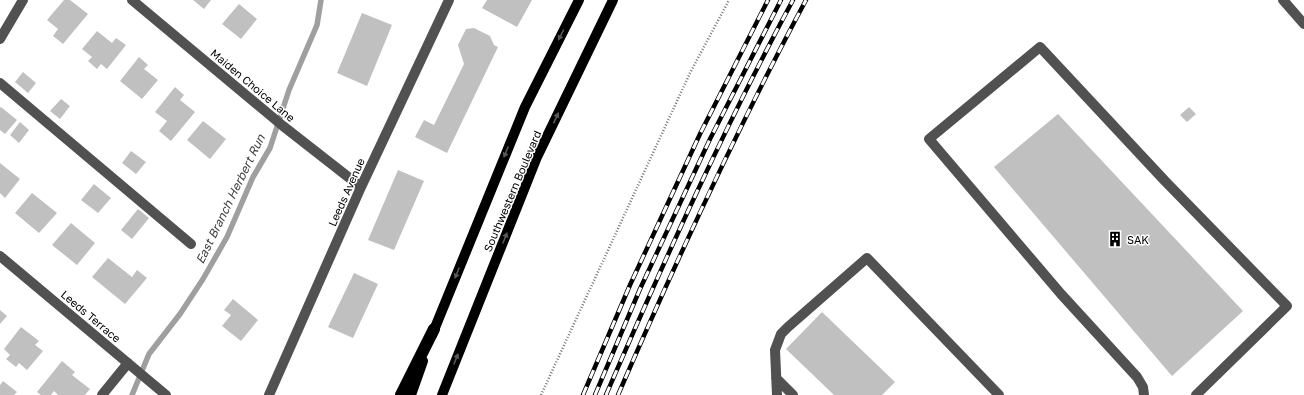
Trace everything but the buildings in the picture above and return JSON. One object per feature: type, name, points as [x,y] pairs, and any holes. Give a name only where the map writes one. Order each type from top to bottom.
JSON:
[{"type":"highway","points":[[401,395],[434,329]]},
{"type":"main road","name":"Southwestern Boulevard","points":[[411,395],[434,329],[525,107],[579,0]]},
{"type":"main road","name":"Southwestern Boulevard","points":[[442,395],[537,157],[613,0]]},
{"type":"street","points":[[0,39],[23,0]]},
{"type":"street","name":"Maiden Choice Lane","points":[[132,0],[283,126],[361,187]]},
{"type":"street","name":"Leeds Avenue","points":[[270,395],[361,187],[449,0]]},
{"type":"street","points":[[1283,0],[1304,24]]},
{"type":"street","points":[[1144,395],[1143,387],[1137,377],[1061,294],[929,139],[1040,47],[1165,181],[1287,306],[1196,395]]},
{"type":"street","points":[[0,83],[191,244]]},
{"type":"street","name":"Leeds Terrace","points":[[0,256],[166,395]]},
{"type":"street","points":[[777,395],[775,350],[781,334],[867,258],[999,395]]},
{"type":"street","points":[[102,395],[132,366]]},
{"type":"street","points":[[776,378],[793,395]]},
{"type":"path","points":[[541,395],[690,74],[729,0]]},
{"type":"waterway","name":"East Branch Herbert Run","points":[[132,395],[149,354],[180,314],[203,279],[227,237],[253,177],[270,148],[289,90],[317,25],[321,0]]},
{"type":"railway","points":[[583,395],[630,285],[700,134],[768,0]]},
{"type":"railway","points":[[595,395],[640,289],[710,139],[781,0]]},
{"type":"railway","points":[[606,395],[695,195],[793,0]]},
{"type":"railway","points":[[618,395],[662,295],[731,146],[806,0]]},
{"type":"place","name":"SAK","points":[[1115,239]]}]
